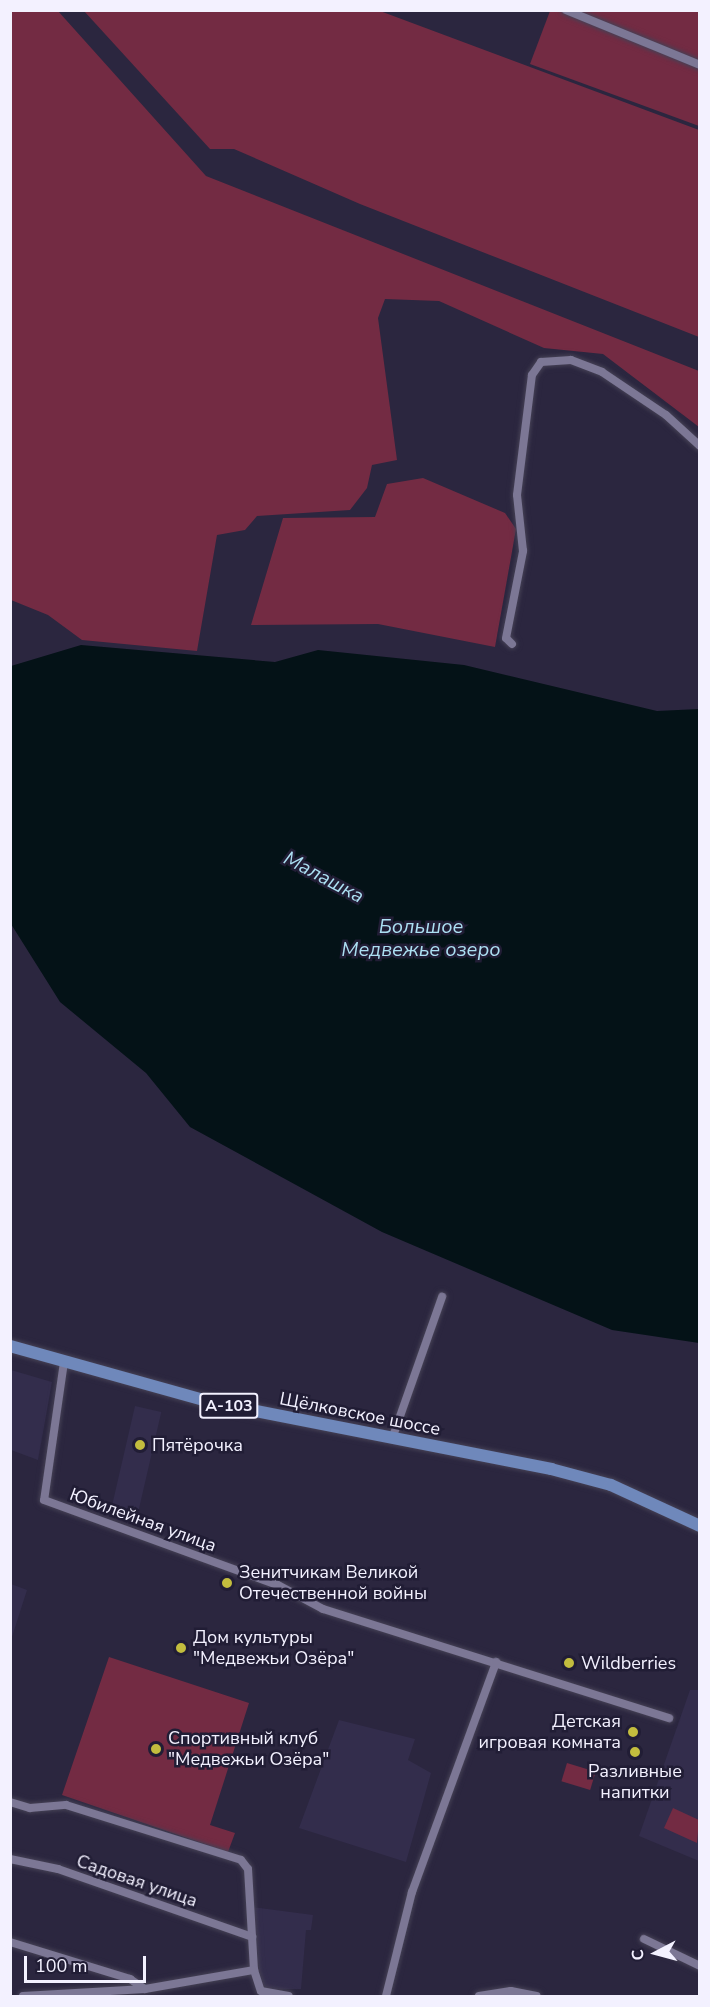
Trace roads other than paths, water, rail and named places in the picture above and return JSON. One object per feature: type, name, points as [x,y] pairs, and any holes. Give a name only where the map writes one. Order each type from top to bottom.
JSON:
[{"type":"main road","name":"Щёлковское шоссе","points":[[10,1346],[210,1402],[601,1482],[699,1526]]},
{"type":"street","points":[[566,10],[699,65]]},
{"type":"street","points":[[512,644],[506,638],[523,552],[517,495],[532,375],[541,362],[571,360],[602,372],[666,415],[699,446]]},
{"type":"street","points":[[392,1439],[442,1297]]},
{"type":"street","name":"Юбилейная улица","points":[[64,1362],[44,1500],[278,1585],[323,1609],[669,1718]]},
{"type":"street","points":[[386,1996],[412,1893],[496,1662]]},
{"type":"street","points":[[10,1802],[30,1808],[66,1805],[241,1860],[248,1869],[254,1970],[261,1991],[289,1996]]},
{"type":"street","name":"Садовая улица","points":[[10,1859],[58,1869],[252,1937]]},
{"type":"street","points":[[644,1939],[699,1966]]},
{"type":"street","points":[[10,1942],[130,1979],[145,1989]]},
{"type":"street","points":[[23,1996],[145,1989],[254,1970]]},
{"type":"street","points":[[479,1996],[511,1991],[537,1996]]},
{"type":"water","name":"Большое Медвежье озеро","points":[[81,645],[275,662],[318,650],[464,665],[657,711],[699,709],[699,1343],[612,1330],[382,1232],[190,1127],[146,1073],[60,1002],[11,924],[11,666]]},
{"type":"place","name":"Пятёрочка","points":[[140,1445]]},
{"type":"place","name":"Зенитчикам Великой Отечественной войны","points":[[227,1583]]},
{"type":"place","name":"Дом культуры \"Медвежьи Озёра\"","points":[[181,1648]]},
{"type":"place","name":"Wildberries","points":[[569,1663]]},
{"type":"place","name":"Детская игровая комната","points":[[633,1732]]},
{"type":"place","name":"Спортивный клуб \"Медвежьи Озёра\"","points":[[156,1749]]},
{"type":"place","name":"Разливные напитки","points":[[635,1752]]},
{"type":"water label","name":"Малашка","points":[[324,877]]}]
